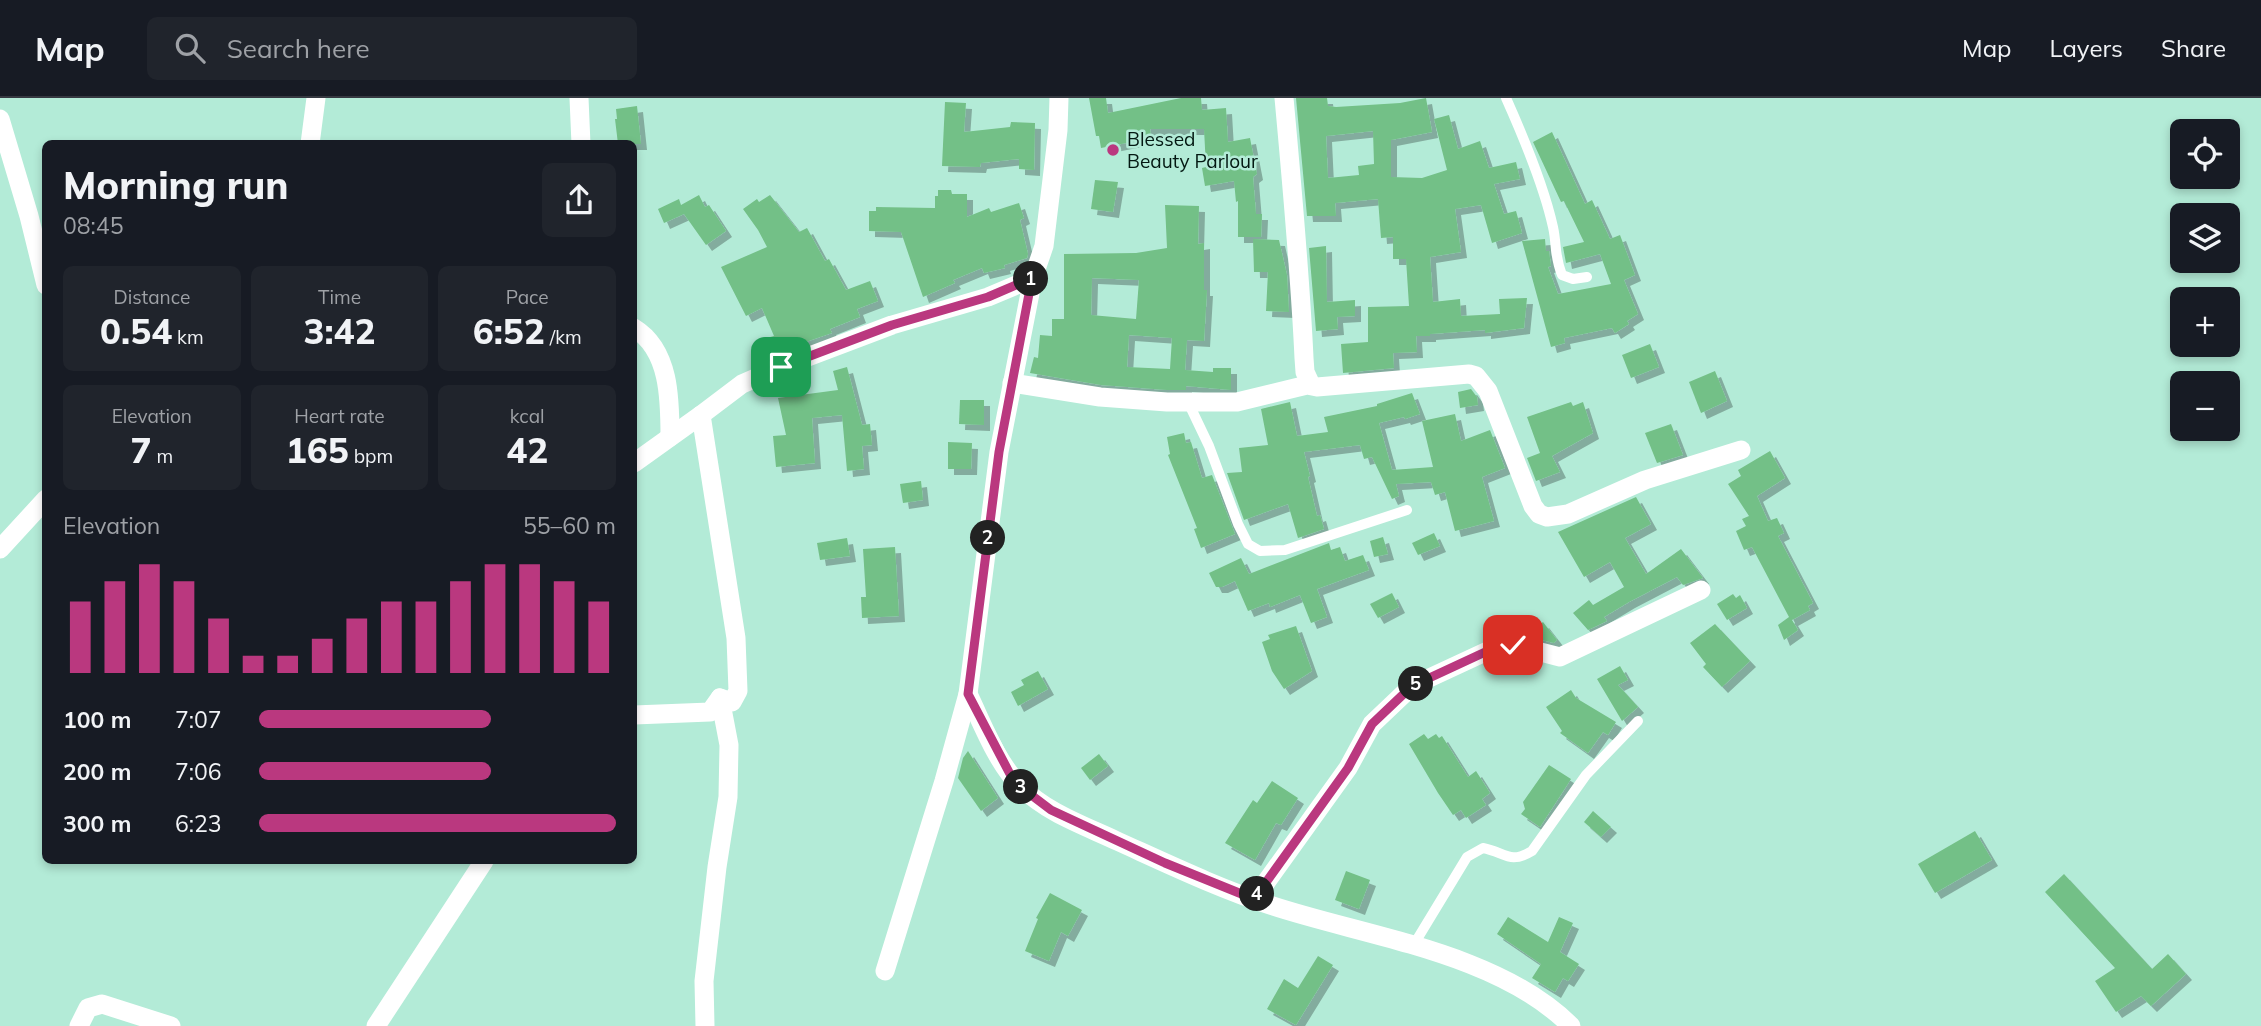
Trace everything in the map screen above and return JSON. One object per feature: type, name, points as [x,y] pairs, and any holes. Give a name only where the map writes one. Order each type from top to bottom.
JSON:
[{"type":"street","points":[[311,140],[316,98]]},
{"type":"street","points":[[579,98],[581,140]]},
{"type":"street","points":[[885,971],[968,694],[999,452],[1032,278],[1044,246],[1058,130],[1059,98]]},
{"type":"street","points":[[1284,98],[1298,244],[1304,358],[1311,385]]},
{"type":"street","points":[[0,119],[42,270]]},
{"type":"street","points":[[637,461],[742,384],[892,325],[988,297],[1032,278]]},
{"type":"street","points":[[637,330],[653,349],[665,372],[670,396],[670,437]]},
{"type":"street","points":[[1012,383],[1100,397],[1237,402],[1311,385],[1317,387],[1469,374],[1476,376],[1488,391],[1533,506],[1539,514],[1547,517],[1568,514],[1646,480],[1741,450]]},
{"type":"street","points":[[701,415],[736,638],[737,691],[732,702],[720,698]]},
{"type":"street","points":[[0,550],[42,503]]},
{"type":"street","points":[[1254,899],[1348,768],[1372,724],[1412,686],[1496,647],[1513,645],[1560,657],[1701,590]]},
{"type":"street","points":[[968,694],[1010,774],[1022,788],[1051,810],[1165,863],[1254,899],[1447,956],[1484,971],[1523,990],[1571,1026]]},
{"type":"street","points":[[637,715],[710,712],[720,698]]},
{"type":"street","points":[[705,1026],[704,981],[728,797],[729,745],[720,698]]},
{"type":"street","points":[[376,1026],[482,864]]},
{"type":"street","points":[[79,1026],[88,1009],[102,1004],[171,1026]]},
{"type":"lane","points":[[1506,98],[1553,228],[1555,258],[1562,275],[1573,279],[1587,277]]},
{"type":"lane","points":[[1188,402],[1209,446],[1238,524],[1248,544],[1260,551],[1285,550],[1407,510]]},
{"type":"lane","points":[[1413,946],[1467,857],[1483,848],[1513,858],[1522,857],[1532,851],[1586,775],[1638,721]]},
{"type":"building","points":[[1089,98],[1106,98],[1108,113],[1181,98],[1201,98],[1202,110],[1226,108],[1228,142],[1250,138],[1257,174],[1253,177],[1256,214],[1262,214],[1261,237],[1238,237],[1238,201],[1236,202],[1234,181],[1205,186],[1202,168],[1206,167],[1204,129],[1150,129],[1151,138],[1101,148]]},
{"type":"building","points":[[1296,98],[1327,98],[1328,106],[1336,107],[1400,103],[1426,98],[1432,132],[1391,140],[1391,177],[1422,178],[1447,170],[1434,119],[1449,115],[1458,149],[1480,141],[1489,168],[1516,162],[1520,179],[1494,184],[1504,214],[1516,211],[1522,233],[1492,243],[1481,205],[1455,209],[1461,252],[1430,257],[1433,302],[1460,299],[1461,316],[1500,314],[1499,299],[1527,298],[1524,328],[1485,333],[1485,330],[1416,336],[1417,352],[1393,353],[1394,368],[1343,373],[1341,344],[1368,342],[1368,307],[1409,306],[1406,259],[1393,259],[1393,237],[1381,238],[1378,199],[1335,203],[1336,216],[1307,216]],"holes":[[[1373,131],[1374,164],[1358,166],[1359,175],[1328,178],[1326,136]]]},
{"type":"building","points":[[945,102],[966,103],[964,132],[1010,127],[1011,122],[1035,123],[1034,170],[1019,169],[1019,159],[981,163],[980,167],[942,166]]},
{"type":"building","points":[[637,106],[641,144],[637,144],[637,140],[618,140],[616,109]]},
{"type":"building","points":[[1552,132],[1585,204],[1592,200],[1610,239],[1620,235],[1635,275],[1624,280],[1638,314],[1615,333],[1612,328],[1564,338],[1565,343],[1551,347],[1522,241],[1545,239],[1551,266],[1548,267],[1558,294],[1611,284],[1600,254],[1566,263],[1563,247],[1584,242],[1564,201],[1561,202],[1533,142]]},
{"type":"building","points":[[1095,180],[1118,182],[1113,212],[1091,209]]},
{"type":"building","points":[[938,190],[967,194],[967,217],[989,208],[991,212],[1019,203],[1024,218],[1020,220],[1027,258],[1004,265],[1005,268],[984,273],[982,268],[923,297],[901,232],[869,231],[869,211],[876,211],[876,207],[935,208]]},
{"type":"building","points":[[699,195],[705,207],[709,205],[726,231],[706,245],[684,214],[664,223],[658,209],[679,199],[681,205]]},
{"type":"building","points":[[770,195],[799,232],[807,228],[825,261],[829,259],[846,290],[870,281],[878,301],[857,309],[860,317],[830,329],[832,333],[767,355],[763,339],[774,336],[762,308],[746,316],[721,267],[767,247],[743,209],[757,199],[759,202]]},
{"type":"building","points":[[1165,205],[1199,206],[1198,244],[1204,243],[1204,290],[1207,290],[1204,341],[1187,340],[1185,370],[1213,372],[1213,368],[1231,368],[1231,390],[1186,386],[1186,390],[1167,390],[1101,385],[1030,373],[1034,357],[1038,358],[1040,335],[1052,336],[1052,319],[1064,319],[1064,254],[1136,253],[1167,248]],"holes":[[[1092,278],[1139,280],[1136,319],[1091,315]],[[1129,335],[1172,338],[1170,369],[1127,367]]]},
{"type":"building","points":[[1253,239],[1279,240],[1287,275],[1289,312],[1266,311],[1268,272],[1254,272]]},
{"type":"building","points":[[1326,246],[1327,302],[1355,300],[1355,316],[1337,317],[1338,329],[1316,331],[1309,248]]},
{"type":"building","points":[[1650,344],[1659,367],[1631,378],[1622,355]]},
{"type":"building","points":[[847,367],[862,425],[870,424],[872,445],[862,446],[864,469],[847,471],[842,415],[812,418],[815,463],[776,467],[773,436],[786,435],[778,398],[838,390],[833,371]]},
{"type":"building","points":[[1715,371],[1727,401],[1701,413],[1689,382]]},
{"type":"building","points":[[1471,389],[1477,397],[1478,405],[1460,408],[1458,392]]},
{"type":"building","points":[[1412,393],[1420,414],[1379,423],[1392,470],[1433,467],[1422,421],[1455,414],[1461,441],[1490,430],[1505,468],[1482,477],[1494,521],[1455,531],[1445,492],[1435,495],[1431,482],[1396,484],[1399,496],[1392,499],[1372,457],[1364,459],[1360,445],[1304,452],[1317,516],[1320,515],[1324,529],[1298,538],[1288,504],[1244,520],[1227,473],[1242,472],[1239,448],[1268,445],[1261,409],[1290,402],[1297,436],[1328,432],[1324,417],[1377,406]]},
{"type":"building","points":[[960,400],[984,400],[984,425],[959,424]]},
{"type":"building","points":[[1571,402],[1573,406],[1583,402],[1593,433],[1552,456],[1560,472],[1536,481],[1527,458],[1540,453],[1527,417]]},
{"type":"building","points":[[1671,424],[1683,455],[1657,463],[1645,433]]},
{"type":"building","points":[[1184,433],[1186,443],[1191,442],[1202,478],[1212,475],[1235,534],[1201,548],[1194,529],[1197,528],[1168,455],[1167,437]]},
{"type":"building","points":[[948,442],[972,443],[971,469],[948,469]]},
{"type":"building","points":[[1770,451],[1785,478],[1757,496],[1768,521],[1777,518],[1784,533],[1778,536],[1813,603],[1808,606],[1810,610],[1792,620],[1798,630],[1784,640],[1778,625],[1789,617],[1752,547],[1744,550],[1736,531],[1746,526],[1742,519],[1749,516],[1728,484],[1741,476],[1738,470]]},
{"type":"building","points":[[921,481],[923,500],[903,503],[900,484]]},
{"type":"building","points":[[1636,497],[1651,524],[1625,538],[1646,574],[1681,549],[1703,578],[1683,585],[1677,577],[1629,602],[1604,617],[1607,621],[1588,630],[1573,613],[1589,600],[1593,605],[1624,587],[1610,562],[1584,577],[1558,532]]},
{"type":"building","points":[[1434,533],[1440,546],[1418,555],[1412,543]]},
{"type":"building","points":[[1383,537],[1388,554],[1374,557],[1370,541]]},
{"type":"building","points":[[847,538],[850,556],[820,560],[817,543]]},
{"type":"building","points":[[1329,543],[1331,550],[1340,547],[1345,561],[1363,555],[1369,570],[1317,589],[1327,617],[1311,623],[1300,595],[1270,607],[1269,603],[1248,611],[1235,581],[1216,587],[1209,573],[1241,558],[1249,574]]},
{"type":"building","points":[[895,547],[899,616],[862,618],[861,597],[866,597],[863,549]]},
{"type":"building","points":[[1392,593],[1399,607],[1378,618],[1370,604]]},
{"type":"building","points":[[1733,594],[1736,598],[1740,595],[1747,608],[1727,620],[1717,604]]},
{"type":"building","points":[[1543,622],[1557,640],[1554,643],[1534,638],[1530,632]]},
{"type":"building","points":[[1715,624],[1750,661],[1722,687],[1703,667],[1706,664],[1690,643]]},
{"type":"building","points":[[1296,626],[1312,671],[1284,689],[1272,671],[1262,642],[1270,639],[1268,635]]},
{"type":"building","points":[[1620,666],[1628,680],[1618,685],[1638,707],[1622,721],[1597,679]]},
{"type":"building","points":[[1038,671],[1048,689],[1018,706],[1011,692],[1024,685],[1021,680]]},
{"type":"building","points":[[1571,690],[1576,698],[1616,722],[1608,735],[1603,732],[1588,753],[1560,733],[1562,731],[1546,707]]},
{"type":"building","points":[[1424,734],[1428,739],[1436,734],[1439,738],[1442,736],[1468,777],[1476,771],[1490,793],[1482,799],[1486,805],[1466,818],[1461,810],[1453,815],[1409,744]]},
{"type":"building","points":[[968,751],[998,798],[981,811],[958,778],[963,758]]},
{"type":"building","points":[[1099,754],[1108,766],[1090,780],[1081,768]]},
{"type":"building","points":[[1549,765],[1571,779],[1540,827],[1521,814],[1525,809],[1523,802]]},
{"type":"building","points":[[1272,781],[1298,798],[1281,825],[1276,823],[1255,860],[1225,843],[1253,800],[1257,803]]},
{"type":"building","points":[[1593,811],[1611,827],[1601,837],[1584,822]]},
{"type":"building","points":[[1975,831],[1992,860],[1935,893],[1918,864]]},
{"type":"building","points":[[1346,871],[1370,880],[1359,909],[1335,900]]},
{"type":"building","points":[[2064,874],[2152,969],[2168,954],[2186,974],[2151,1006],[2141,996],[2116,1012],[2095,981],[2115,968],[2045,892]]},
{"type":"building","points":[[1050,893],[1082,910],[1068,936],[1061,932],[1049,961],[1025,951],[1038,919],[1036,918]]},
{"type":"building","points":[[1508,917],[1548,942],[1559,917],[1573,923],[1560,952],[1579,964],[1568,981],[1563,978],[1555,992],[1532,978],[1541,964],[1497,934]]},
{"type":"building","points":[[1318,956],[1333,965],[1296,1025],[1267,1009],[1284,979],[1298,988]]},
{"type":"place","name":"Blessed Beauty Parlour","points":[[1113,150]]},
{"type":"route","points":[[781,367],[892,325],[988,297],[1032,278],[999,452],[968,694],[1010,774],[1022,788],[1051,810],[1165,863],[1254,899],[1348,768],[1372,724],[1412,686],[1496,647],[1513,645]]}]
